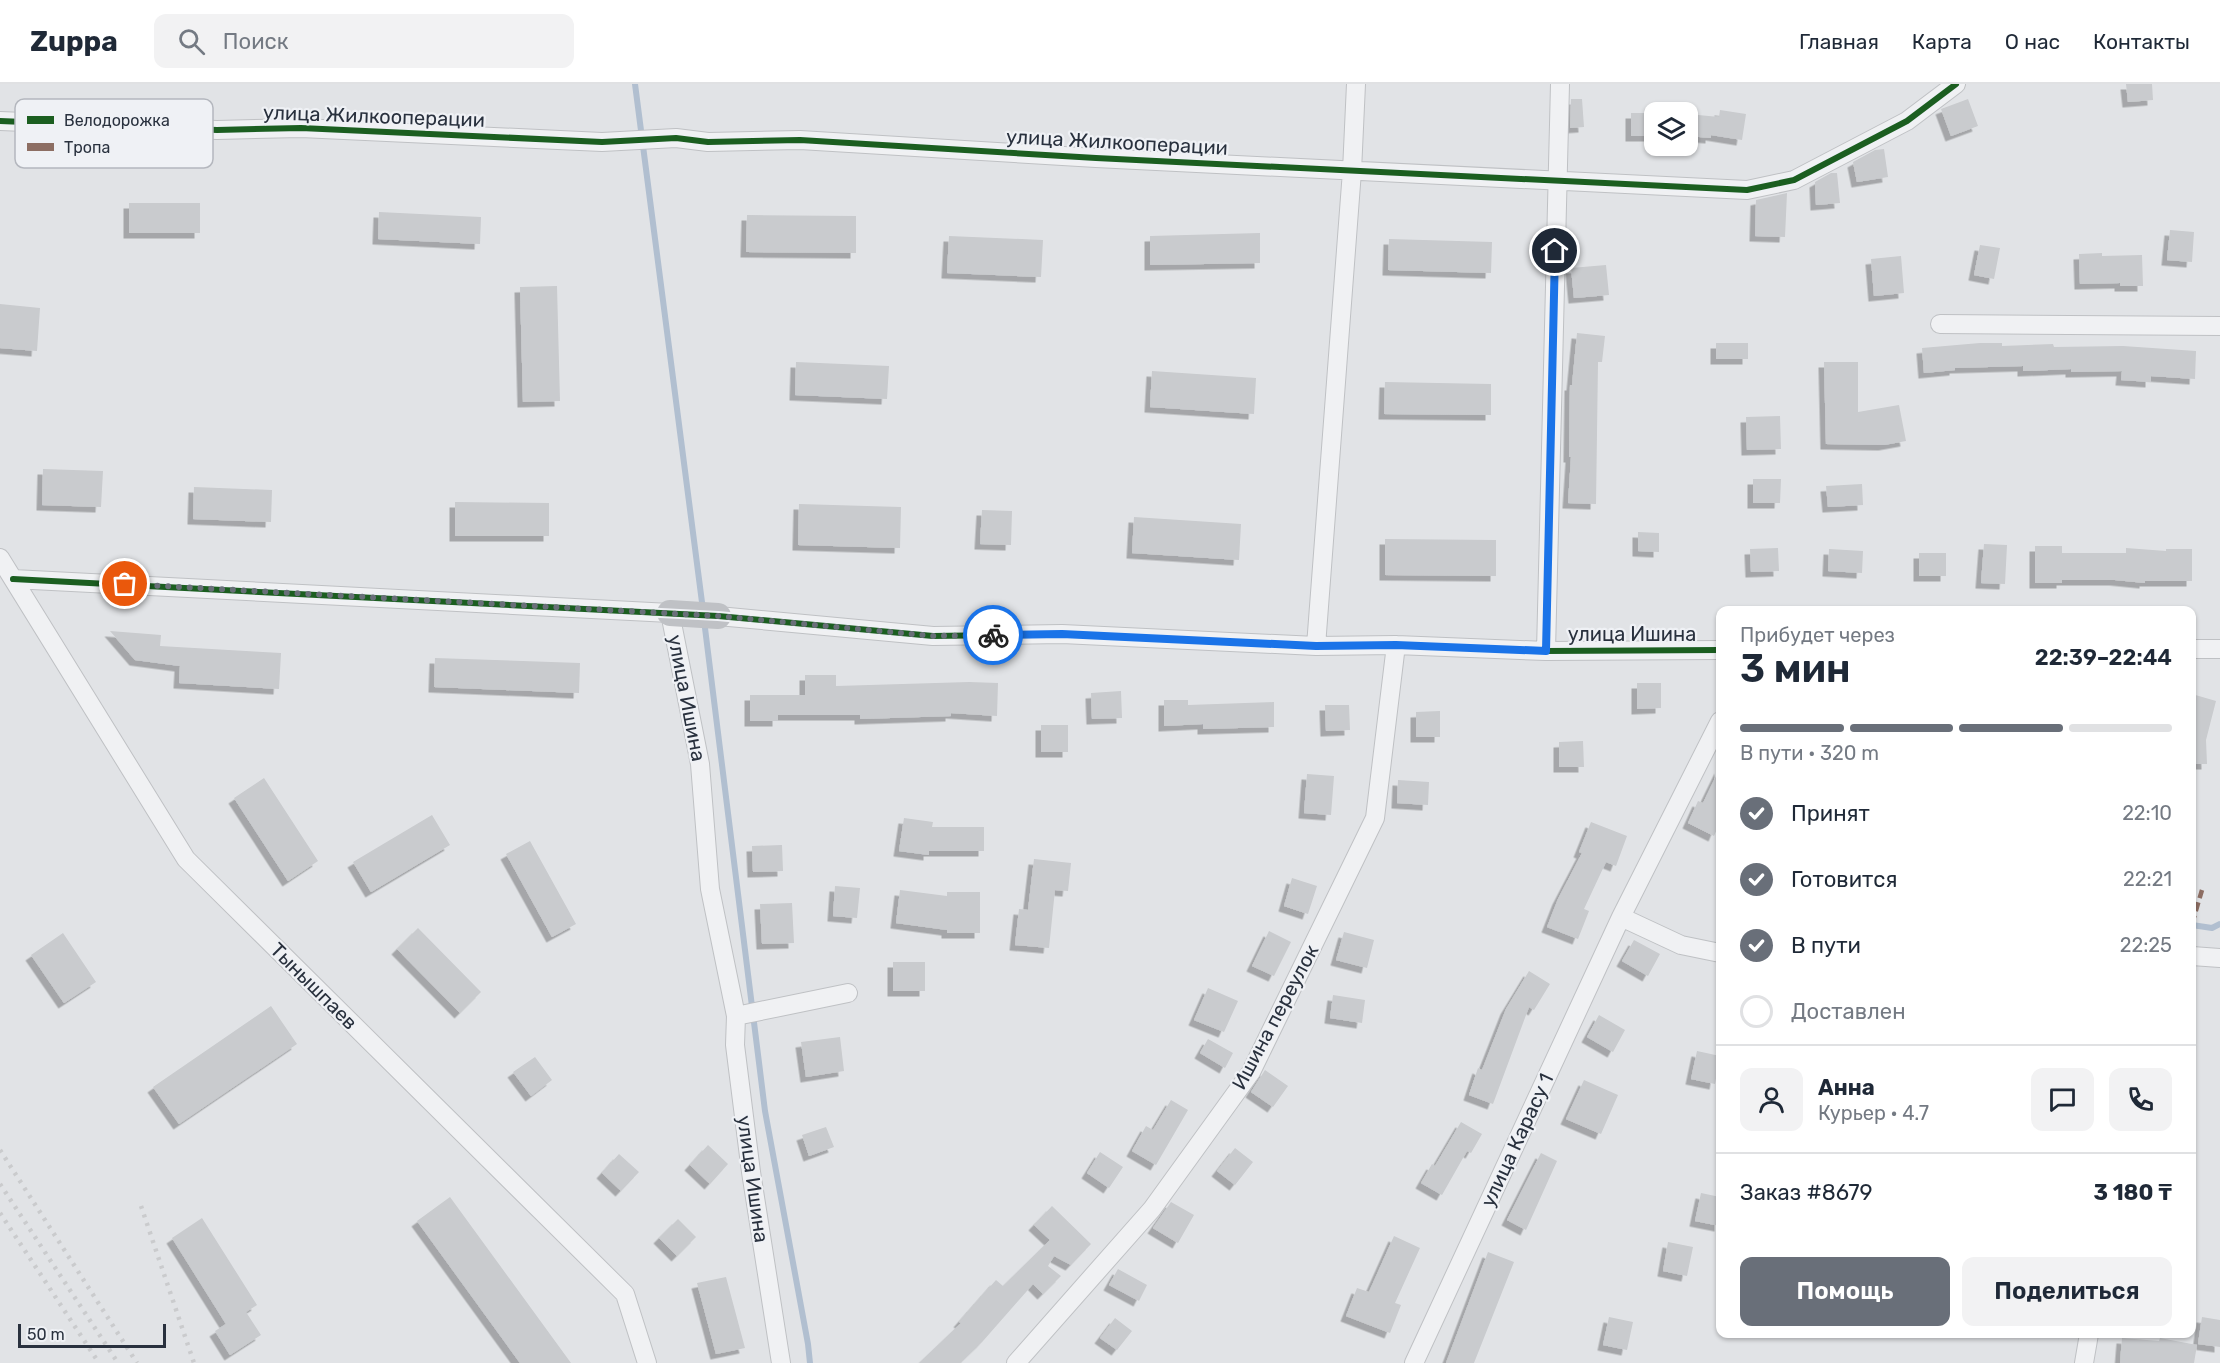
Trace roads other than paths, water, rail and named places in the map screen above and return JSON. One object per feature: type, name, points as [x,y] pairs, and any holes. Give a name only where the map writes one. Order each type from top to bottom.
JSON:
[{"type":"street","points":[[1316,646],[1352,171],[1356,84]]},
{"type":"street","points":[[1546,651],[1560,84]]},
{"type":"street","name":"улица Жилкооперации","points":[[213,130],[301,128],[602,142],[676,138],[708,142],[800,140],[1352,171],[1747,190],[1794,180],[1907,121],[1956,84]]},
{"type":"street","name":"улица Жилкооперации","points":[[0,121],[15,122]]},
{"type":"street","points":[[1940,324],[2220,326]]},
{"type":"street","name":"Тынышпаев","points":[[0,558],[186,859],[625,1294],[647,1363]]},
{"type":"street","name":"улица Ишина","points":[[13,579],[670,613],[700,764],[710,889],[736,1016],[735,1045],[749,1160],[781,1363]]},
{"type":"street","points":[[670,613],[718,616]]},
{"type":"street","name":"улица Ишина","points":[[718,616],[933,636],[1062,634],[1316,646],[1396,645],[1546,651],[1716,650]]},
{"type":"street","name":"Ишина переулок","points":[[1016,1363],[1152,1209],[1251,1072],[1375,818],[1396,645]]},
{"type":"street","points":[[2196,649],[2220,649]]},
{"type":"street","name":"улица Карасу 1","points":[[1414,1363],[1621,917],[1716,729]]},
{"type":"street","points":[[1621,917],[1681,945],[1716,952]]},
{"type":"street","points":[[2196,956],[2220,958]]},
{"type":"street","points":[[736,1016],[848,993]]},
{"type":"street","points":[[2085,1363],[2088,1338]]},
{"type":"waterway","points":[[635,84],[703,610]]},
{"type":"waterway","points":[[704,620],[765,1111],[810,1363]]},
{"type":"waterway","points":[[2196,926],[2212,928],[2220,924]]},
{"type":"railway","points":[[0,1150],[137,1363]]},
{"type":"railway","points":[[0,1184],[118,1363]]},
{"type":"railway","points":[[141,1206],[194,1363]]},
{"type":"railway","points":[[0,1213],[99,1363]]}]
